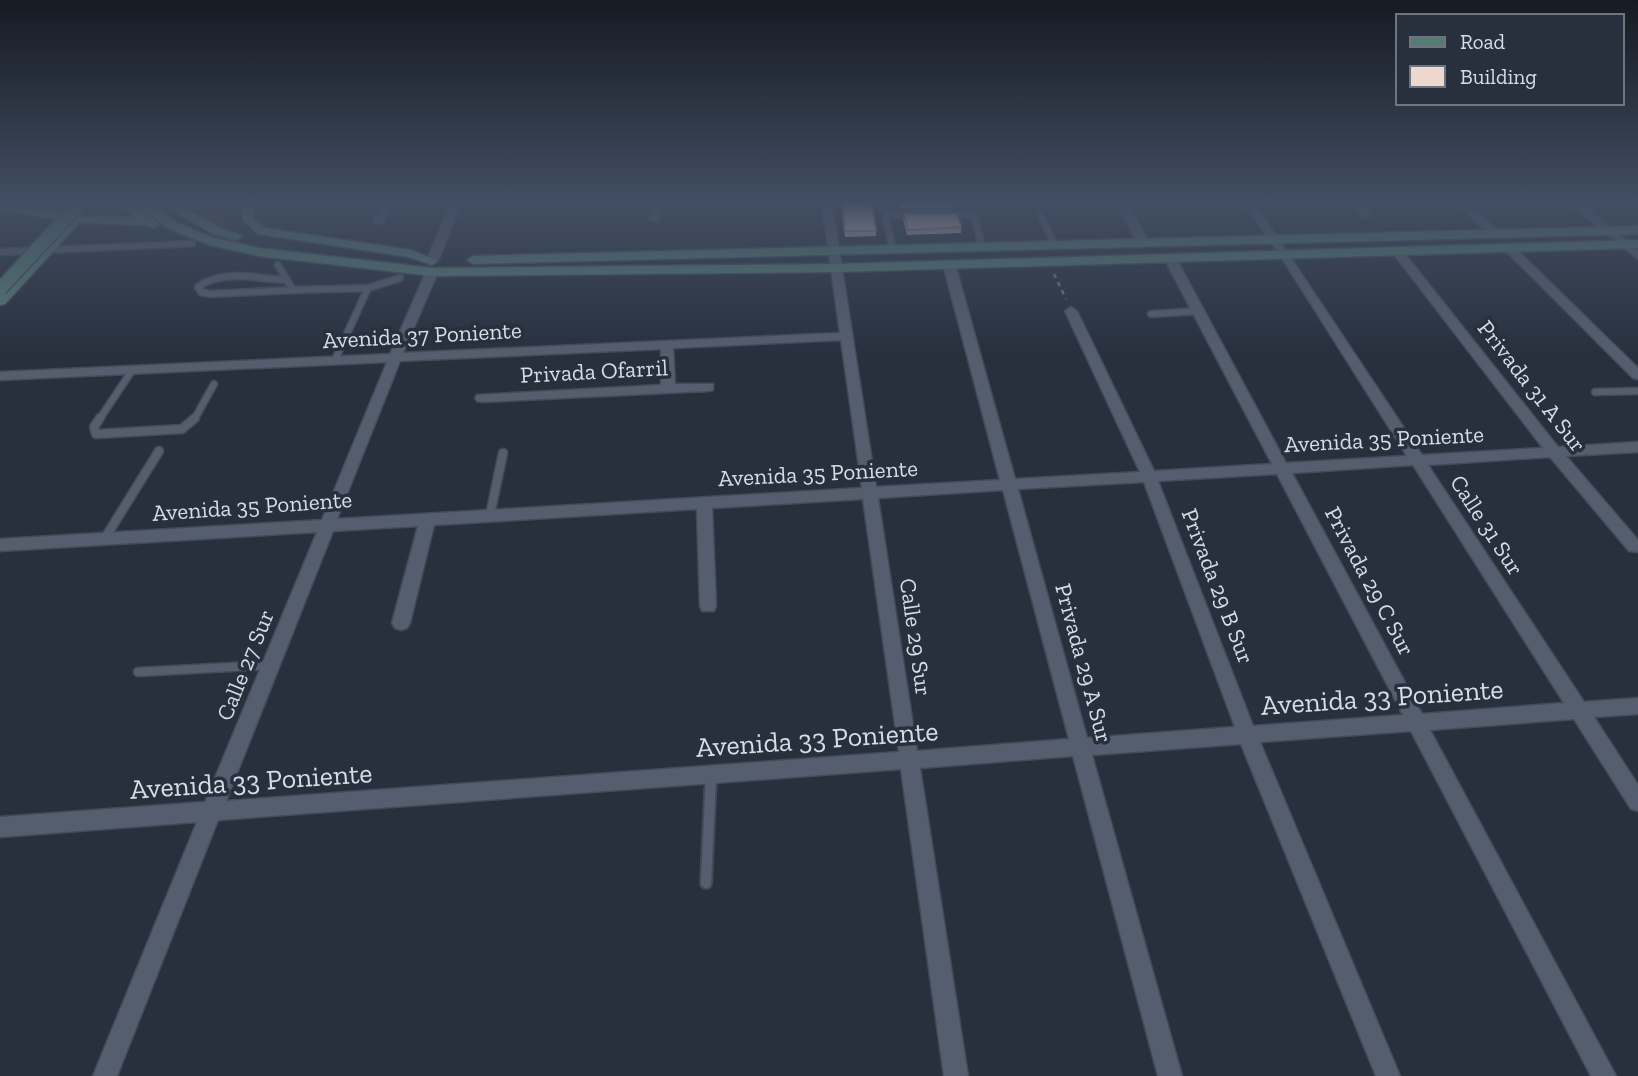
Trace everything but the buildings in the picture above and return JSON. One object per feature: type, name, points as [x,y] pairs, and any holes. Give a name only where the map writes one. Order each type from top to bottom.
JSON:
[{"type":"main road","points":[[0,282],[28,254]]},
{"type":"main road","points":[[0,289],[32,254]]},
{"type":"main road","points":[[0,301],[42,254]]},
{"type":"main road","points":[[217,254],[278,265],[400,278],[432,267]]},
{"type":"main road","points":[[274,254],[432,267],[836,259],[949,264],[1279,254]]},
{"type":"main road","points":[[346,254],[432,267]]},
{"type":"main road","points":[[411,254],[432,267]]},
{"type":"main road","points":[[836,259],[863,254]]},
{"type":"street","name":"Calle 27 Sur","points":[[105,1076],[437,254]]},
{"type":"street","name":"Calle 29 Sur","points":[[835,254],[956,1076]]},
{"type":"street","name":"Calle 31 Sur","points":[[1285,254],[1638,802]]},
{"type":"street","name":"Privada 31 A Sur","points":[[1400,254],[1553,451],[1635,547]]},
{"type":"street","points":[[1515,254],[1638,375]]},
{"type":"street","name":"Privada 29 C Sur","points":[[1170,258],[1604,1076]]},
{"type":"street","name":"Privada 29 A Sur","points":[[949,264],[1170,1076]]},
{"type":"street","name":"Privada 29 B Sur","points":[[1071,311],[1149,475],[1247,735],[1388,1076]]},
{"type":"street","name":"Avenida 37 Poniente","points":[[0,376],[847,336]]},
{"type":"street","points":[[667,344],[668,389]]},
{"type":"street","name":"Privada Ofarril","points":[[482,398],[708,387]]},
{"type":"street","name":"Avenida 35 Poniente","points":[[0,545],[1638,447]]},
{"type":"street","points":[[704,503],[708,606]]},
{"type":"street","points":[[401,623],[428,518]]},
{"type":"street","name":"Avenida 33 Poniente","points":[[0,827],[1638,706]]},
{"type":"lane","points":[[278,265],[293,290]]},
{"type":"lane","points":[[285,280],[219,277],[201,282],[198,288],[201,292],[210,294],[369,288],[400,278]]},
{"type":"lane","points":[[335,360],[369,288]]},
{"type":"lane","points":[[1152,314],[1199,311]]},
{"type":"lane","points":[[133,369],[94,427],[96,434],[182,429],[193,422],[214,384]]},
{"type":"lane","points":[[1595,392],[1638,391]]},
{"type":"lane","points":[[105,538],[159,451]]},
{"type":"lane","points":[[490,515],[503,453]]},
{"type":"lane","points":[[138,672],[271,665]]},
{"type":"lane","points":[[706,883],[711,775]]},
{"type":"path","points":[[1054,273],[1071,311]]}]
